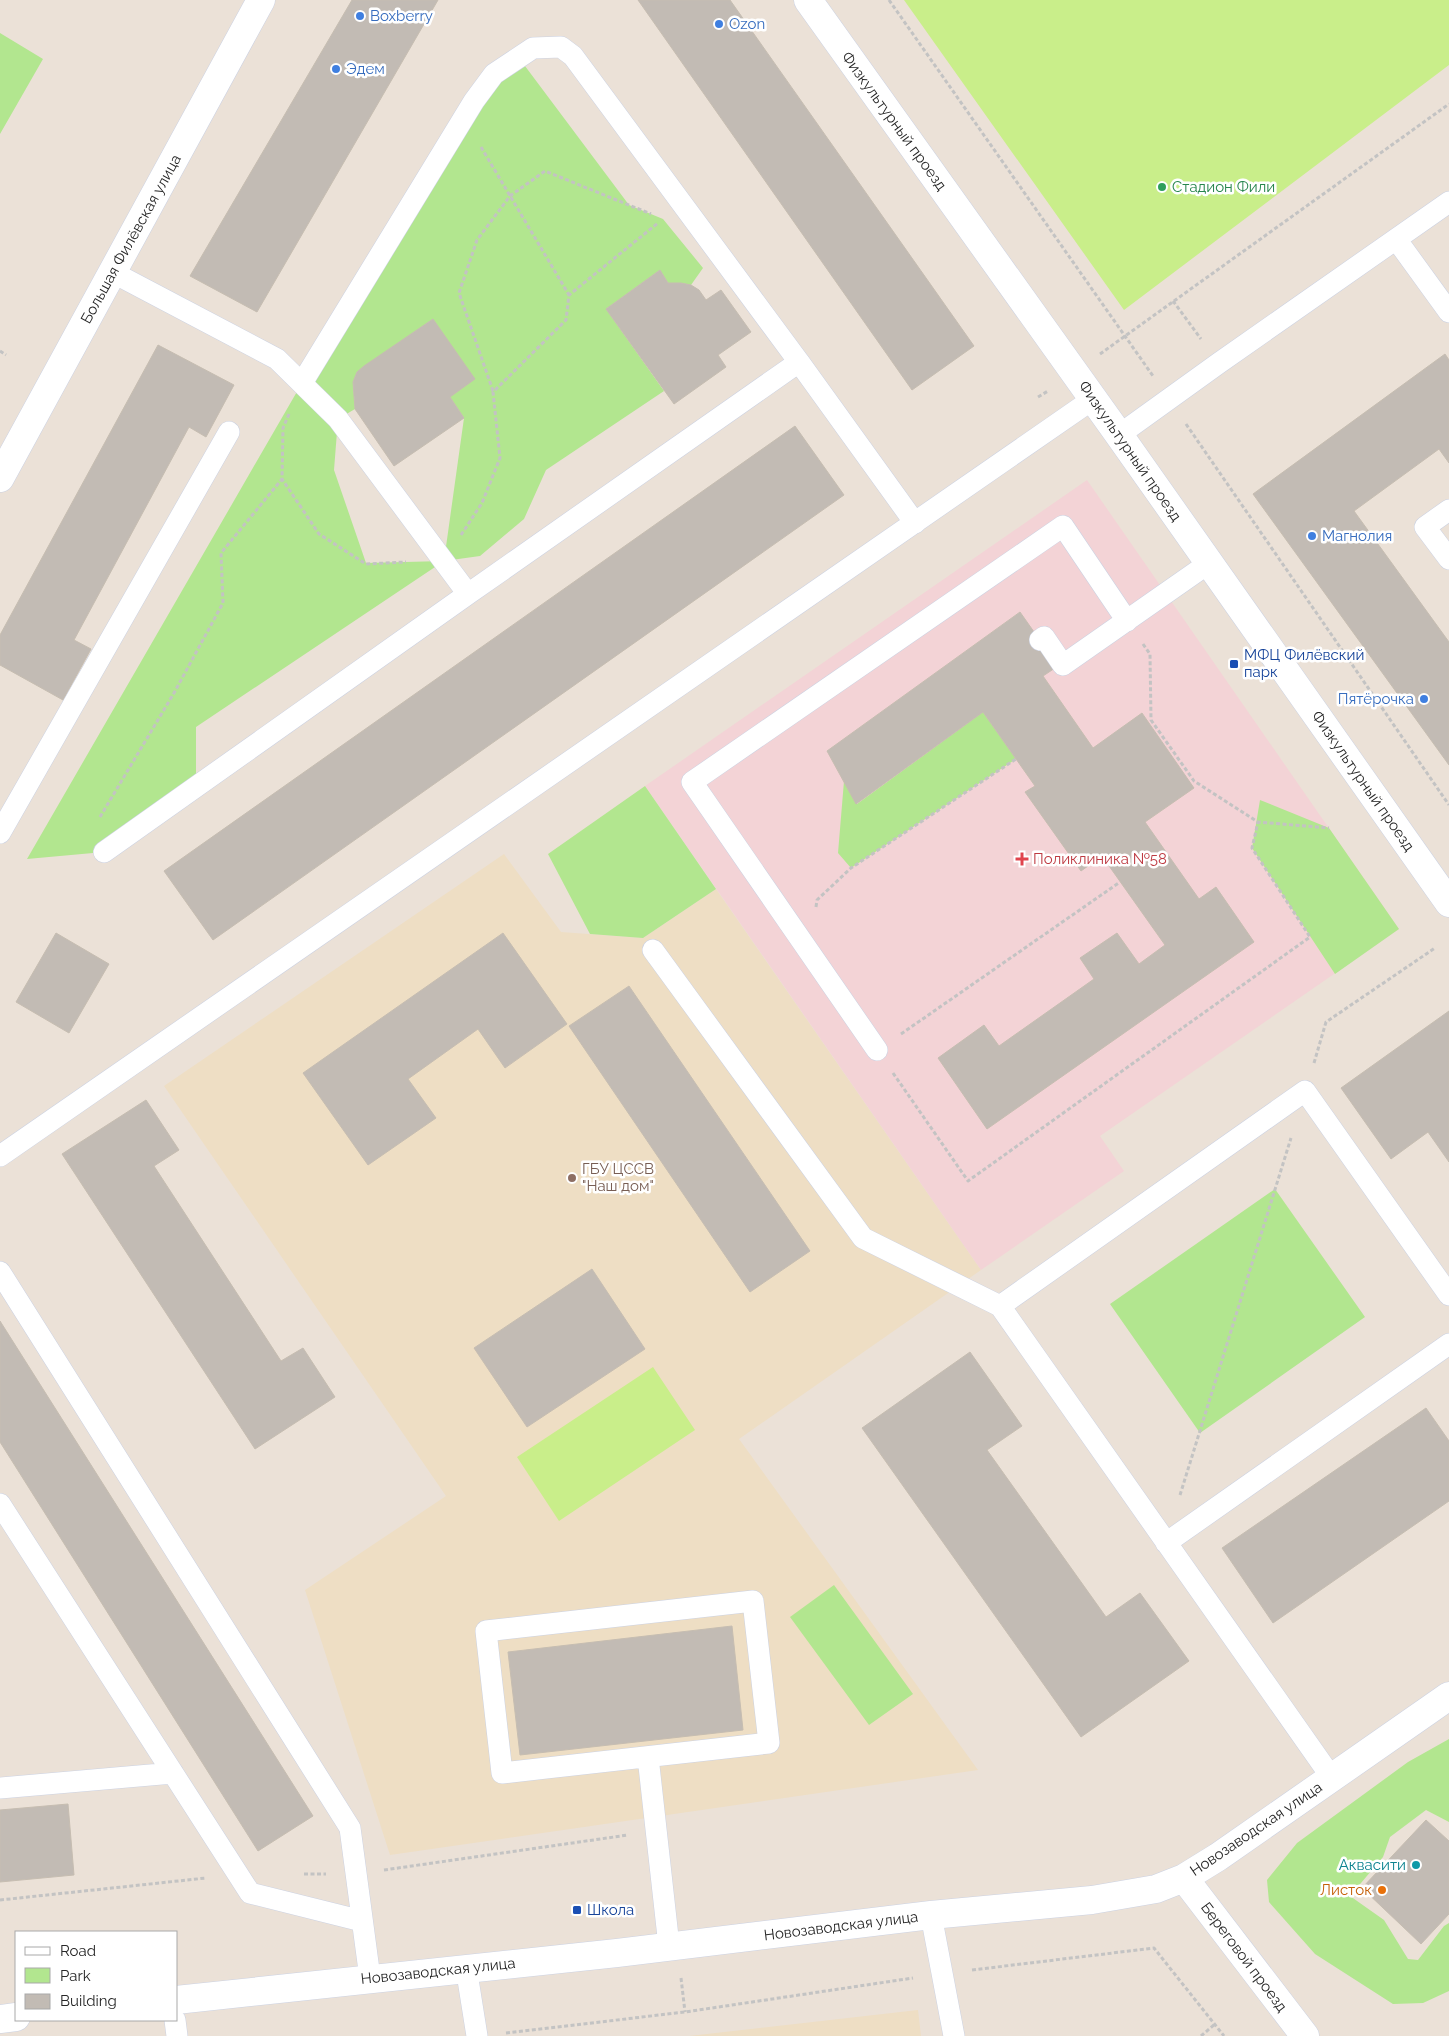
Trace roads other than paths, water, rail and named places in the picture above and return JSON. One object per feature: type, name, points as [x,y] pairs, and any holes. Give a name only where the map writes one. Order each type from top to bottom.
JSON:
[{"type":"street","name":"Большая Филёвская улица","points":[[0,478],[261,0]]},
{"type":"street","name":"Физкультурный проезд","points":[[808,0],[1094,399],[1449,903]]},
{"type":"street","name":"Новозаводская улица","points":[[178,2000],[931,1915],[1092,1900],[1156,1889],[1184,1878],[1218,1857],[1449,1696]]},
{"type":"street","name":"Береговой проезд","points":[[1184,1878],[1305,2036]]},
{"type":"street","points":[[0,2019],[15,2017]]},
{"type":"lane","points":[[302,383],[463,117],[494,74],[533,48],[561,47],[573,56],[799,362],[915,523]]},
{"type":"lane","points":[[1119,435],[1449,202]]},
{"type":"lane","points":[[1396,239],[1449,312]]},
{"type":"lane","points":[[112,272],[277,359],[338,419],[468,594]]},
{"type":"lane","points":[[104,852],[799,362]]},
{"type":"lane","points":[[0,1156],[1094,399]]},
{"type":"lane","points":[[0,833],[229,432]]},
{"type":"lane","points":[[1449,510],[1425,527],[1449,560]]},
{"type":"lane","points":[[877,1050],[692,782],[1063,526],[1127,621]]},
{"type":"lane","points":[[1040,640],[1044,637],[1063,665],[1209,563]]},
{"type":"lane","points":[[653,950],[863,1238],[1000,1306],[1332,1778]]},
{"type":"lane","points":[[1000,1306],[1305,1091],[1449,1295]]},
{"type":"lane","points":[[0,1272],[350,1828],[370,1978]]},
{"type":"lane","points":[[1166,1543],[1449,1344]]},
{"type":"lane","points":[[0,1504],[250,1893],[362,1921]]},
{"type":"lane","points":[[753,1601],[769,1743],[648,1757],[502,1773],[486,1632],[753,1601]]},
{"type":"lane","points":[[648,1757],[669,1946]]},
{"type":"lane","points":[[0,1788],[173,1773]]},
{"type":"lane","points":[[931,1915],[954,2036]]},
{"type":"lane","points":[[466,1967],[476,2036]]},
{"type":"lane","points":[[175,2021],[177,2036]]},
{"type":"place","name":"Boxberry","points":[[360,16]]},
{"type":"place","name":"Ozon","points":[[719,24]]},
{"type":"place","name":"Эдем","points":[[336,69]]},
{"type":"place","name":"Стадион Фили","points":[[1162,187]]},
{"type":"place","name":"Магнолия","points":[[1312,536]]},
{"type":"place","name":"МФЦ Филёвский парк","points":[[1234,664]]},
{"type":"place","name":"Пятёрочка","points":[[1424,699]]},
{"type":"place","name":"Поликлиника №58","points":[[1022,859]]},
{"type":"place","name":"ГБУ ЦССВ \"Наш дом\"","points":[[572,1178]]},
{"type":"place","name":"Аквасити","points":[[1416,1865]]},
{"type":"place","name":"Листок","points":[[1382,1890]]},
{"type":"place","name":"Школа","points":[[577,1910]]}]
